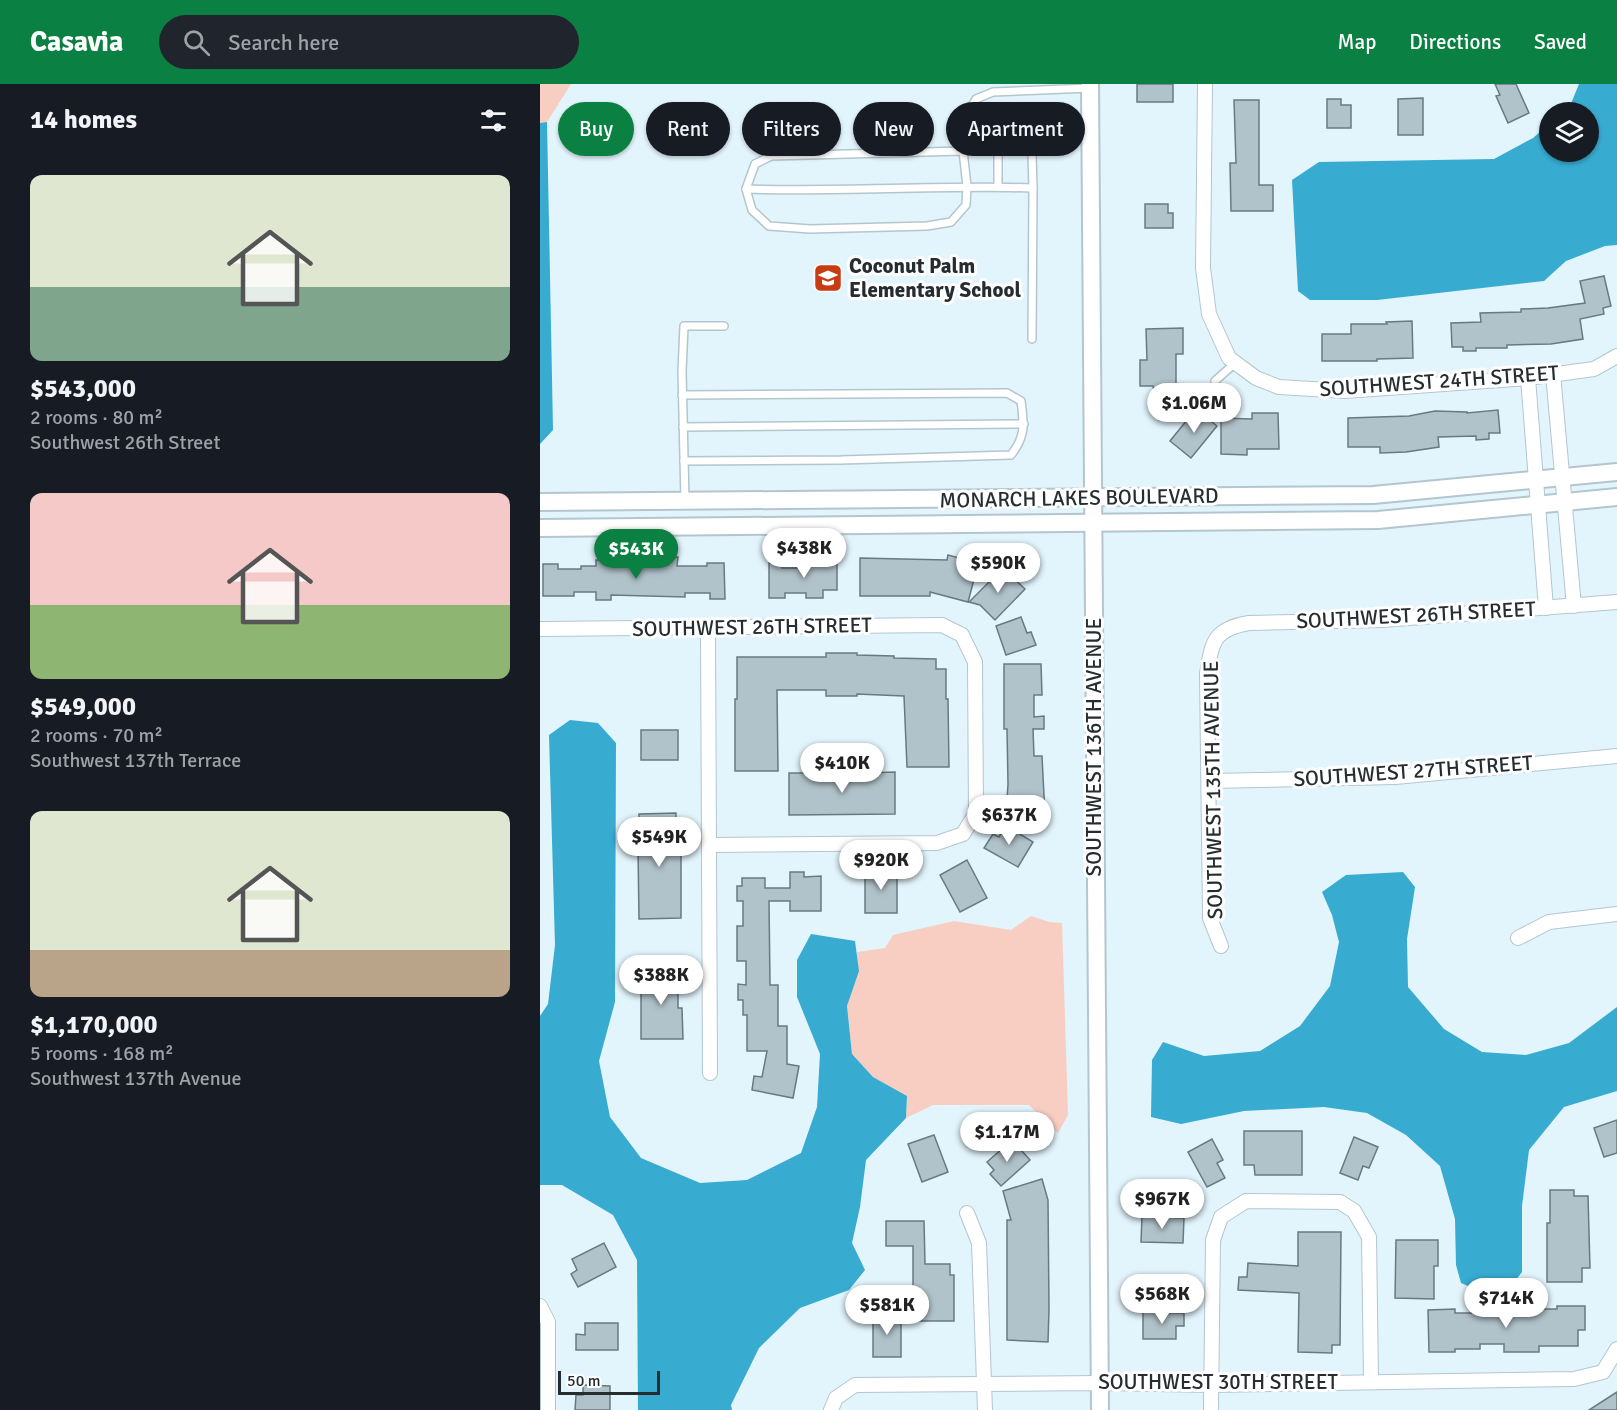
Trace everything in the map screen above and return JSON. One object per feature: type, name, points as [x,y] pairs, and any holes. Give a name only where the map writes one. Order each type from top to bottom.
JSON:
[{"type":"street","points":[[1205,84],[1203,268],[1209,314],[1232,361]]},
{"type":"street","name":"SOUTHWEST 136TH AVENUE","points":[[1090,86],[1091,499],[1100,1410]]},
{"type":"street","name":"SOUTHWEST 24TH STREET","points":[[1232,361],[1256,378],[1279,387],[1346,392],[1528,378],[1594,369],[1617,356]]},
{"type":"street","points":[[1553,374],[1574,606]]},
{"type":"street","points":[[1528,378],[1546,608]]},
{"type":"street","name":"MONARCH LAKES BOULEVARD","points":[[540,502],[1373,495],[1617,472]]},
{"type":"street","name":"MONARCH LAKES BOULEVARD","points":[[540,528],[1378,520],[1617,497]]},
{"type":"street","name":"SOUTHWEST 26TH STREET","points":[[1219,635],[1231,626],[1249,622],[1383,620],[1617,602]]},
{"type":"street","name":"SOUTHWEST 26TH STREET","points":[[540,629],[942,625],[962,634],[975,662],[976,813],[963,834],[937,843],[710,845]]},
{"type":"street","points":[[708,628],[710,1073]]},
{"type":"street","name":"SOUTHWEST 135TH AVENUE","points":[[1219,635],[1211,649],[1207,674],[1210,918],[1221,946]]},
{"type":"street","name":"SOUTHWEST 27TH STREET","points":[[1209,781],[1395,777],[1617,756]]},
{"type":"street","points":[[1518,938],[1549,921],[1617,914]]},
{"type":"street","points":[[1212,1410],[1213,1240],[1221,1217],[1246,1201],[1340,1202],[1354,1210],[1369,1237],[1371,1381]]},
{"type":"street","points":[[967,1213],[980,1243],[985,1410]]},
{"type":"street","points":[[540,1306],[548,1322],[548,1410]]},
{"type":"street","name":"SOUTHWEST 30TH STREET","points":[[833,1404],[855,1385],[1100,1383],[1211,1385],[1574,1379],[1603,1372],[1617,1349]]},
{"type":"lane","points":[[974,102],[976,99],[993,92],[1090,86]]},
{"type":"lane","points":[[946,151],[771,156],[755,164],[746,189],[752,210],[769,226],[810,229],[927,226],[951,222],[966,205],[963,156]]},
{"type":"lane","points":[[998,156],[998,187]]},
{"type":"lane","points":[[1032,156],[1032,339]]},
{"type":"lane","points":[[746,189],[817,191],[966,186],[1033,188]]},
{"type":"lane","points":[[685,501],[682,395],[684,326],[724,326]]},
{"type":"lane","points":[[1215,381],[1232,361]]},
{"type":"lane","points":[[682,395],[1007,393],[1021,401],[1024,423],[1019,446],[1011,455],[841,460],[684,461]]},
{"type":"lane","points":[[683,427],[1024,423]]},
{"type":"shaded area","points":[[540,84],[571,84],[547,122],[540,123]]},
{"type":"shaded area","points":[[1031,916],[1049,922],[1062,923],[1068,1115],[1058,1133],[1029,1105],[933,1105],[906,1118],[907,1096],[873,1077],[852,1054],[847,1006],[858,971],[857,952],[885,948],[893,935],[954,921],[1011,930]]},
{"type":"water","points":[[1579,84],[1617,84],[1617,245],[1605,246],[1566,261],[1544,281],[1377,300],[1310,300],[1298,291],[1292,180],[1319,162],[1494,159],[1539,133],[1539,162],[1599,162],[1599,102],[1572,102]]},
{"type":"water","points":[[547,122],[553,430],[540,444],[540,123]]},
{"type":"water","points":[[570,720],[598,723],[616,743],[615,1002],[599,1061],[610,1117],[641,1158],[700,1183],[747,1180],[801,1153],[817,1107],[820,1054],[797,997],[797,960],[811,934],[855,941],[859,971],[847,1006],[852,1054],[873,1077],[907,1096],[906,1118],[866,1160],[860,1207],[852,1243],[865,1270],[849,1290],[800,1308],[759,1348],[731,1405],[732,1410],[638,1410],[637,1260],[613,1215],[562,1185],[540,1185],[540,1016],[548,1004],[555,945],[549,735]]},
{"type":"water","points":[[1403,872],[1415,887],[1407,939],[1408,987],[1444,1029],[1482,1052],[1526,1055],[1569,1043],[1617,1007],[1617,1091],[1564,1107],[1529,1150],[1522,1206],[1522,1272],[1509,1289],[1487,1294],[1461,1283],[1456,1265],[1455,1219],[1440,1166],[1406,1135],[1367,1113],[1324,1107],[1244,1111],[1181,1124],[1151,1117],[1152,1060],[1163,1042],[1204,1056],[1260,1051],[1300,1026],[1330,986],[1339,942],[1332,915],[1322,892],[1346,875]]},
{"type":"building","points":[[1137,84],[1173,84],[1173,102],[1137,102]]},
{"type":"building","points":[[1495,84],[1516,84],[1529,113],[1508,123],[1496,96],[1500,95]]},
{"type":"building","points":[[1423,98],[1423,135],[1398,135],[1398,99]]},
{"type":"building","points":[[1327,99],[1341,99],[1341,105],[1351,105],[1351,128],[1327,128]]},
{"type":"building","points":[[1234,100],[1259,100],[1259,185],[1273,185],[1273,211],[1231,211],[1230,163],[1236,163]]},
{"type":"building","points":[[1145,204],[1168,204],[1168,213],[1173,213],[1173,228],[1145,228]]},
{"type":"building","points":[[1604,276],[1611,306],[1603,308],[1604,314],[1580,319],[1583,339],[1551,344],[1507,345],[1507,348],[1476,348],[1476,351],[1463,351],[1463,347],[1452,347],[1451,323],[1481,322],[1480,313],[1521,312],[1521,309],[1585,303],[1580,281]]},
{"type":"building","points":[[1412,321],[1413,358],[1377,359],[1377,361],[1322,361],[1322,334],[1351,334],[1351,324]]},
{"type":"building","points":[[1183,328],[1183,354],[1176,354],[1176,393],[1181,392],[1185,415],[1159,420],[1153,386],[1140,386],[1140,360],[1147,360],[1146,329]]},
{"type":"building","points":[[1196,409],[1217,426],[1191,458],[1170,441]]},
{"type":"building","points":[[1498,410],[1500,433],[1489,433],[1489,439],[1476,440],[1476,436],[1438,437],[1439,447],[1406,452],[1380,453],[1380,447],[1348,447],[1348,418],[1409,416],[1435,411],[1467,413]]},
{"type":"building","points":[[1252,413],[1278,413],[1279,449],[1247,449],[1247,455],[1221,454],[1221,418],[1252,419]]},
{"type":"building","points":[[948,555],[970,561],[968,566],[977,568],[968,602],[930,592],[930,596],[860,596],[860,558],[947,560]]},
{"type":"building","points":[[678,557],[677,566],[707,566],[707,563],[724,563],[725,599],[710,599],[710,593],[685,593],[685,597],[611,595],[611,600],[596,600],[596,592],[574,592],[574,596],[543,596],[543,564],[558,564],[558,569],[581,569],[581,566],[596,566],[596,560],[611,560],[611,564],[658,566],[658,558]]},
{"type":"building","points":[[806,558],[837,558],[837,590],[823,590],[823,598],[806,598],[806,593],[785,593],[785,598],[769,598],[769,563],[782,563],[782,568],[806,568]]},
{"type":"building","points":[[1003,568],[1025,589],[995,620],[980,605],[969,602]]},
{"type":"building","points":[[1021,617],[1027,633],[1031,632],[1036,645],[1006,655],[996,626]]},
{"type":"building","points":[[826,653],[936,659],[936,669],[946,669],[949,767],[907,767],[904,696],[857,694],[857,696],[826,696],[826,690],[777,690],[778,771],[735,771],[737,657],[826,657]]},
{"type":"building","points":[[1004,664],[1041,664],[1042,695],[1034,695],[1034,717],[1044,716],[1044,729],[1033,729],[1034,756],[1042,756],[1045,815],[1006,814],[1008,784],[1007,729],[1004,729]]},
{"type":"building","points":[[641,730],[678,730],[678,760],[641,760]]},
{"type":"building","points":[[895,772],[895,814],[789,815],[789,773],[864,776],[864,773]]},
{"type":"building","points":[[676,813],[676,850],[681,850],[681,918],[639,919],[638,850],[643,850],[643,827],[639,827],[639,814]]},
{"type":"building","points":[[1005,825],[1033,842],[1018,867],[984,848],[993,834],[999,837]]},
{"type":"building","points":[[967,860],[987,898],[960,912],[940,875]]},
{"type":"building","points":[[865,870],[897,870],[897,913],[865,913]]},
{"type":"building","points":[[790,872],[804,872],[804,877],[821,876],[821,911],[790,911],[790,901],[769,901],[770,985],[778,985],[778,1026],[787,1026],[787,1064],[799,1066],[793,1098],[752,1090],[754,1076],[762,1077],[767,1051],[747,1051],[747,1015],[743,1015],[743,1000],[738,1000],[738,984],[746,985],[746,961],[737,961],[737,926],[743,926],[743,901],[737,901],[737,886],[742,886],[742,878],[765,878],[765,888],[790,888]]},
{"type":"building","points":[[641,971],[678,971],[678,1008],[682,1008],[683,1039],[641,1039]]},
{"type":"building","points":[[1617,1120],[1617,1153],[1604,1157],[1594,1128]]},
{"type":"building","points":[[1244,1131],[1302,1131],[1302,1175],[1255,1175],[1254,1165],[1244,1165]]},
{"type":"building","points":[[934,1135],[948,1172],[922,1182],[908,1144]]},
{"type":"building","points":[[1354,1137],[1378,1147],[1369,1168],[1363,1166],[1358,1180],[1340,1173]]},
{"type":"building","points":[[1212,1139],[1223,1160],[1217,1163],[1225,1178],[1207,1187],[1188,1152]]},
{"type":"building","points":[[1012,1140],[1030,1160],[1001,1186],[990,1174],[994,1170],[987,1162]]},
{"type":"building","points":[[1042,1179],[1048,1200],[1048,1342],[1007,1340],[1007,1220],[1011,1220],[1003,1191]]},
{"type":"building","points":[[1550,1190],[1574,1190],[1574,1196],[1588,1196],[1590,1268],[1582,1268],[1582,1282],[1547,1282],[1547,1223],[1550,1223]]},
{"type":"building","points":[[1142,1216],[1184,1218],[1183,1243],[1141,1242]]},
{"type":"building","points":[[886,1221],[924,1221],[925,1264],[950,1264],[950,1275],[954,1275],[954,1321],[913,1321],[913,1246],[886,1246]]},
{"type":"building","points":[[1298,1232],[1341,1232],[1340,1345],[1332,1345],[1332,1353],[1298,1352],[1299,1293],[1238,1290],[1239,1277],[1247,1277],[1248,1263],[1298,1266]]},
{"type":"building","points":[[1396,1240],[1438,1240],[1438,1266],[1434,1266],[1434,1299],[1395,1298]]},
{"type":"building","points":[[604,1243],[616,1267],[578,1287],[571,1274],[577,1270],[572,1259]]},
{"type":"building","points":[[1557,1306],[1585,1306],[1585,1330],[1578,1330],[1578,1346],[1539,1346],[1539,1352],[1504,1352],[1504,1344],[1480,1344],[1480,1349],[1429,1352],[1428,1310],[1455,1309],[1455,1313],[1525,1313],[1525,1309],[1557,1309]]},
{"type":"building","points":[[1143,1312],[1184,1313],[1184,1326],[1176,1326],[1176,1339],[1143,1339]]},
{"type":"building","points":[[901,1315],[901,1357],[873,1357],[873,1316]]},
{"type":"building","points":[[585,1323],[618,1323],[618,1350],[576,1350],[576,1334],[585,1335]]},
{"type":"building","points":[[583,1385],[610,1386],[610,1410],[575,1410],[576,1395],[583,1395]]},
{"type":"building","points":[[1617,1392],[1617,1410],[1589,1410]]},
{"type":"place","name":"Coconut Palm Elementary School","points":[[828,278]]}]
